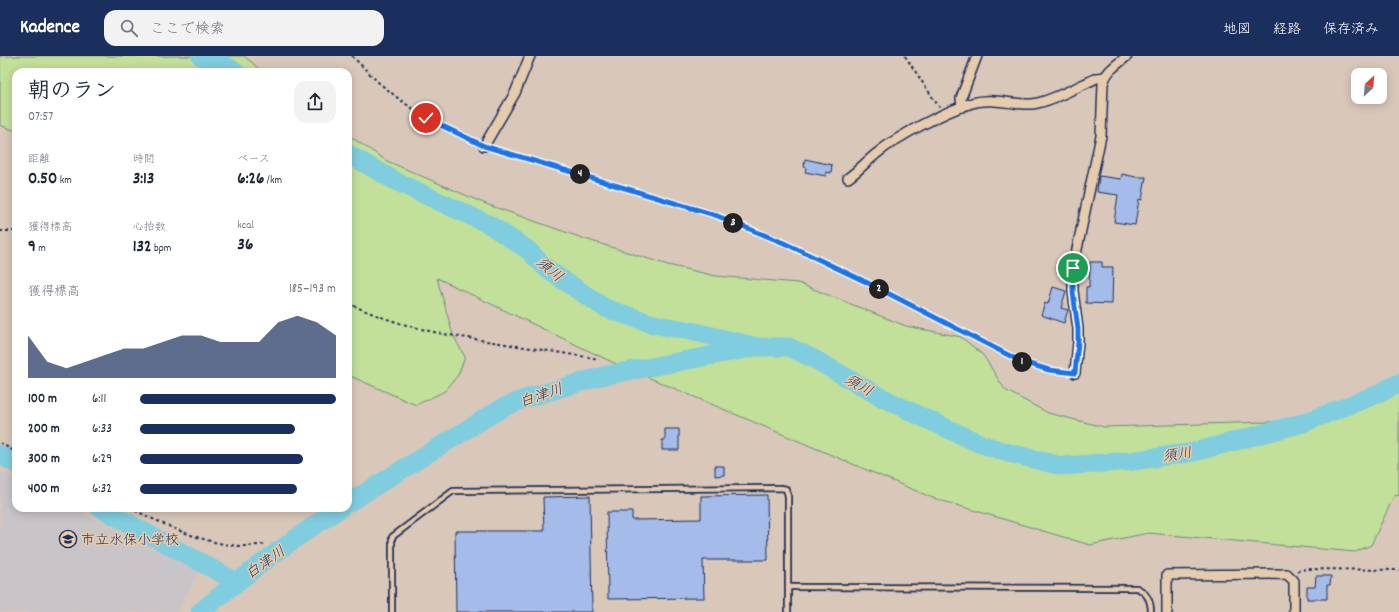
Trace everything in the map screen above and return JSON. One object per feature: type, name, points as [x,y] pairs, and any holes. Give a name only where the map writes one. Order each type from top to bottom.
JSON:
[{"type":"street","points":[[484,146],[515,93],[530,56]]},
{"type":"street","points":[[962,107],[961,98],[977,56]]},
{"type":"street","points":[[1075,373],[1078,348],[1078,329],[1073,292],[1073,268],[1101,136],[1103,84],[1105,76],[1109,70],[1127,56]]},
{"type":"street","points":[[848,178],[889,145],[944,114],[973,102],[987,100],[1037,104],[1105,76]]},
{"type":"street","points":[[1167,612],[1167,575],[1287,574],[1294,581],[1294,612]]},
{"type":"lane","points":[[392,612],[392,537],[453,491],[781,488],[786,489],[788,496],[788,612]]},
{"type":"lane","points":[[788,587],[1137,588],[1147,595],[1150,602],[1151,612]]},
{"type":"path","points":[[352,56],[355,61],[378,82],[426,118],[484,146],[715,215],[784,243],[857,278],[1020,361],[1049,370],[1075,373]]},
{"type":"path","points":[[905,56],[944,114]]},
{"type":"path","points":[[0,231],[12,231]]},
{"type":"path","points":[[352,305],[381,317],[419,329],[599,359]]},
{"type":"path","points":[[0,443],[12,450]]},
{"type":"path","points":[[138,512],[166,526],[214,541],[244,546],[265,544]]},
{"type":"path","points":[[1291,578],[1298,571],[1306,569],[1399,570]]},
{"type":"shaded area","name":"市立水保小学校","points":[[0,471],[12,477],[12,512],[81,512],[199,571],[178,612],[0,612]]},
{"type":"green space","points":[[0,56],[244,56],[258,68],[12,68],[12,130],[0,125]]},
{"type":"green space","points":[[352,138],[387,161],[486,204],[582,238],[668,265],[716,276],[798,283],[906,326],[961,337],[983,355],[1005,390],[1048,413],[1104,427],[1301,421],[1399,387],[1399,495],[1394,496],[1371,545],[1355,552],[1148,533],[1090,545],[933,498],[612,362],[437,278],[453,335],[465,357],[458,375],[445,391],[416,405],[352,377]]},
{"type":"building","points":[[805,159],[832,165],[831,173],[826,172],[826,176],[805,172]]},
{"type":"building","points":[[1122,174],[1136,177],[1146,177],[1142,200],[1139,199],[1135,225],[1114,222],[1118,195],[1097,192],[1099,176],[1121,179]]},
{"type":"building","points":[[1090,262],[1102,262],[1102,267],[1113,267],[1112,304],[1086,303],[1086,287],[1089,287]]},
{"type":"building","points":[[1053,287],[1066,291],[1061,308],[1068,310],[1064,323],[1041,315],[1045,303],[1048,304]]},
{"type":"building","points":[[665,429],[679,429],[679,450],[662,450],[662,440],[665,440]]},
{"type":"building","points":[[715,466],[724,466],[724,475],[715,476]]},
{"type":"building","points":[[767,495],[768,560],[703,560],[704,598],[608,599],[607,512],[632,512],[632,520],[701,519],[701,496]]},
{"type":"building","points":[[590,496],[592,612],[456,612],[455,531],[544,531],[543,497]]},
{"type":"building","points":[[1316,576],[1331,576],[1330,585],[1327,585],[1327,599],[1307,599],[1307,587],[1315,587]]},
{"type":"waterway","name":"須川","points":[[201,56],[229,68]]},
{"type":"waterway","name":"須川","points":[[352,156],[397,182],[490,225],[528,250],[548,270],[605,308],[653,324],[691,331],[757,347],[789,347],[814,359],[879,396],[981,444],[1009,453],[1062,466],[1132,461],[1194,452],[1303,423],[1378,394],[1399,383]]},
{"type":"waterway","name":"白津川","points":[[352,501],[504,407],[527,398],[602,376],[752,348]]},
{"type":"waterway","name":"白津川","points":[[0,455],[12,462]]},
{"type":"waterway","name":"白津川","points":[[107,512],[237,582]]},
{"type":"waterway","name":"白津川","points":[[200,612],[269,558],[335,512]]},
{"type":"place","name":"市立水保小学校","points":[[68,539]]},
{"type":"route","points":[[426,118],[484,146],[629,188],[715,215],[784,243],[864,281],[1020,361],[1049,370],[1068,373],[1075,373],[1078,342],[1078,329],[1073,292],[1073,268]]}]
